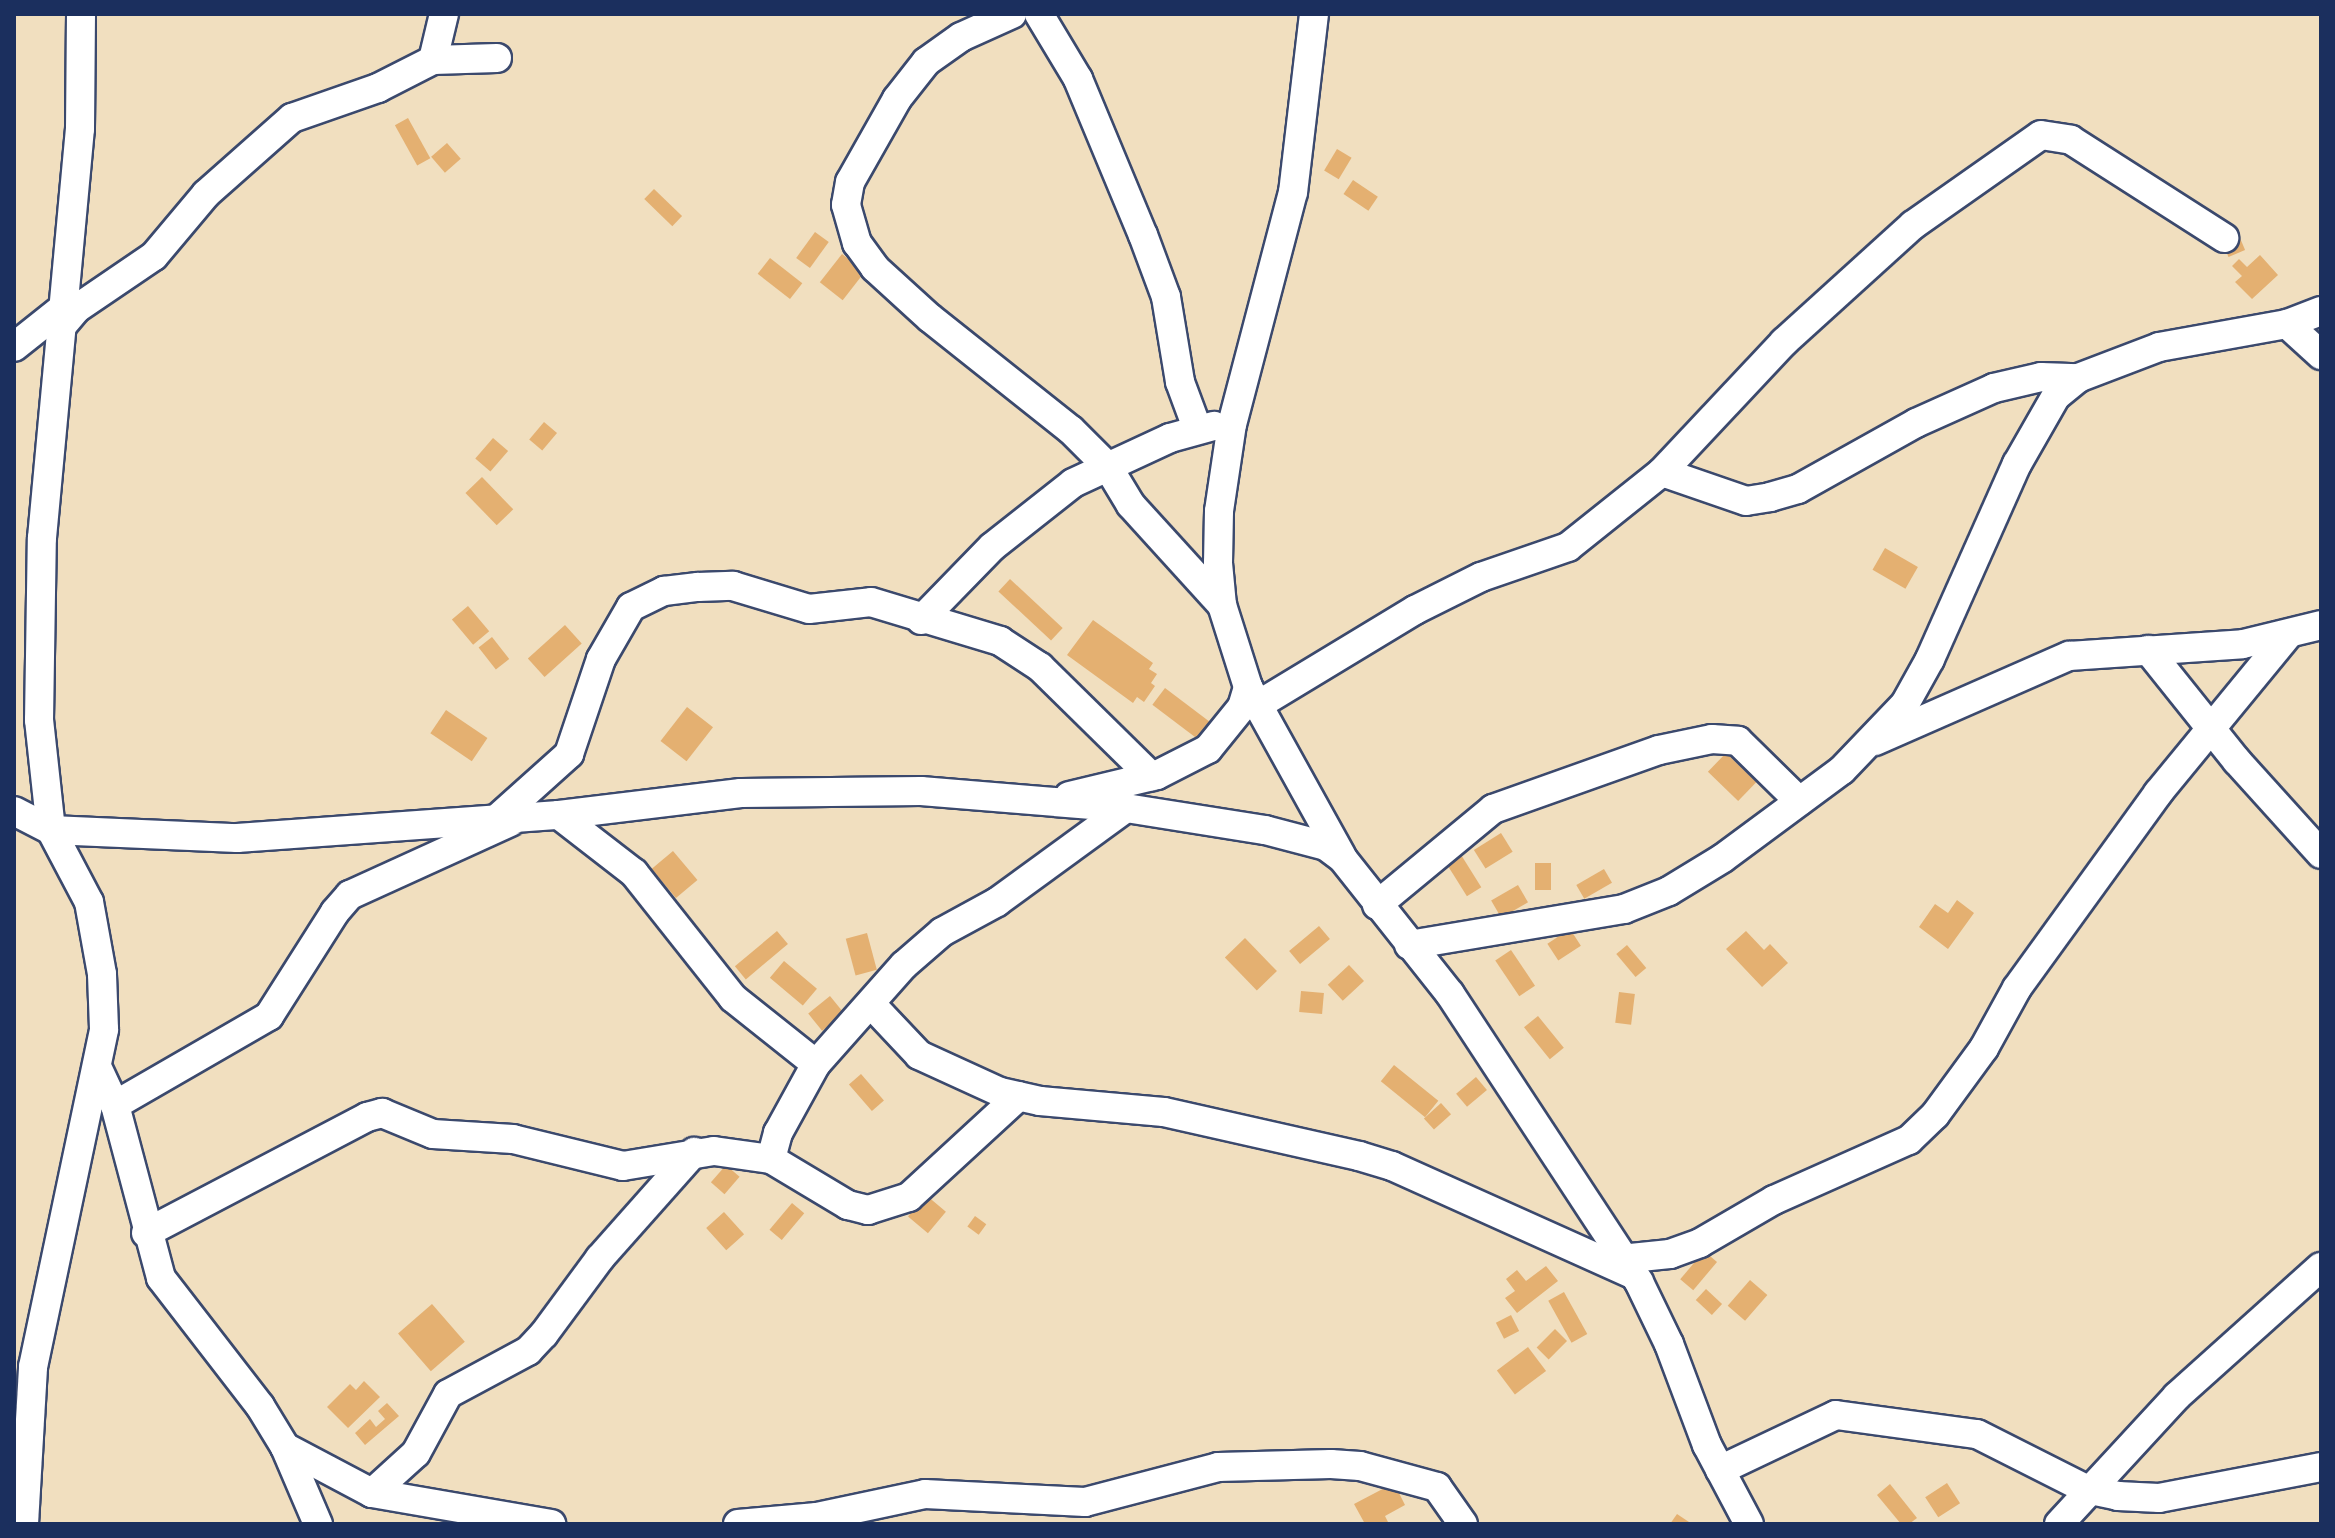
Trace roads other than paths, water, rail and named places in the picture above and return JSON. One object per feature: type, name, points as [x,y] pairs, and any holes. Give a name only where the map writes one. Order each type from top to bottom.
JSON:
[{"type":"street","points":[[24,1524],[33,1367],[99,1071],[102,974],[89,902],[51,830],[39,720],[42,538],[80,129],[81,14]]},
{"type":"street","points":[[433,60],[444,14]]},
{"type":"street","points":[[1012,14],[961,37],[926,62],[872,139],[850,182],[846,205],[857,243],[875,268],[1108,467],[1131,505],[1222,605]]},
{"type":"street","points":[[1039,14],[1078,79],[1143,235],[1166,297],[1180,382],[1197,428]]},
{"type":"street","points":[[1314,14],[1293,192],[1232,424],[1219,511],[1222,605],[1253,696],[1343,859],[1481,1038],[1628,1267],[1720,1470],[1749,1524]]},
{"type":"street","points":[[14,347],[154,256],[206,194],[278,127],[433,60],[497,58]]},
{"type":"street","points":[[1041,802],[1151,776],[1208,749],[1253,696],[1481,577],[1568,547],[1662,472],[1784,342],[1903,234],[2041,135],[2071,140],[2224,238]]},
{"type":"street","points":[[1409,945],[1624,909],[1669,891],[1723,858],[1872,743],[1905,704],[1930,659],[2040,421],[2056,396],[2078,378],[2159,347],[2287,324],[2321,311]]},
{"type":"street","points":[[2287,324],[2321,355]]},
{"type":"street","points":[[1662,472],[1746,501],[1770,497],[1798,489],[1916,423],[1994,388],[2041,377],[2078,378]]},
{"type":"street","points":[[921,620],[1037,509],[1073,483],[1197,428],[1232,424]]},
{"type":"street","points":[[115,1105],[269,1016],[335,912],[350,895],[510,816],[569,754],[616,626],[646,598],[664,591],[733,586],[809,609],[871,602],[1021,651],[1151,776]]},
{"type":"street","points":[[1872,743],[2033,668],[2069,656],[2191,650],[2287,636],[2321,625]]},
{"type":"street","points":[[871,1004],[919,1055],[963,1077],[1019,1096],[1164,1112],[1359,1156],[1392,1166],[1628,1267],[1700,1243],[1774,1200],[1909,1140],[1935,1115],[1984,1048],[2017,988],[2112,856],[2287,636]]},
{"type":"street","points":[[2148,650],[2215,729],[2237,761],[2321,854]]},
{"type":"street","points":[[1377,905],[1493,809],[1659,750],[1712,739],[1738,741],[1799,801]]},
{"type":"street","points":[[14,811],[51,830],[237,838],[510,816],[559,815],[741,793],[860,789],[1126,808],[1304,837],[1343,859]]},
{"type":"street","points":[[771,1159],[778,1133],[816,1064],[904,965],[942,932],[997,902],[1126,808]]},
{"type":"street","points":[[559,815],[634,873],[733,998],[816,1064]]},
{"type":"street","points":[[99,1071],[115,1105],[146,1233],[173,1298],[231,1364],[285,1447],[318,1524]]},
{"type":"street","points":[[146,1233],[382,1113],[433,1134],[513,1139],[575,1158],[623,1166],[656,1164],[694,1152],[771,1159],[848,1205],[868,1210],[909,1197],[1019,1096]]},
{"type":"street","points":[[372,1493],[416,1453],[448,1394],[528,1351],[600,1258],[694,1152]]},
{"type":"street","points":[[2059,1524],[2086,1489],[2177,1396],[2321,1267]]},
{"type":"street","points":[[1720,1470],[1836,1415],[1977,1434],[2086,1489],[2159,1498],[2321,1467]]},
{"type":"street","points":[[285,1447],[372,1493],[551,1524]]},
{"type":"street","points":[[738,1524],[832,1514],[925,1494],[1085,1502],[1218,1467],[1331,1464],[1360,1466],[1437,1487],[1463,1524]]}]
